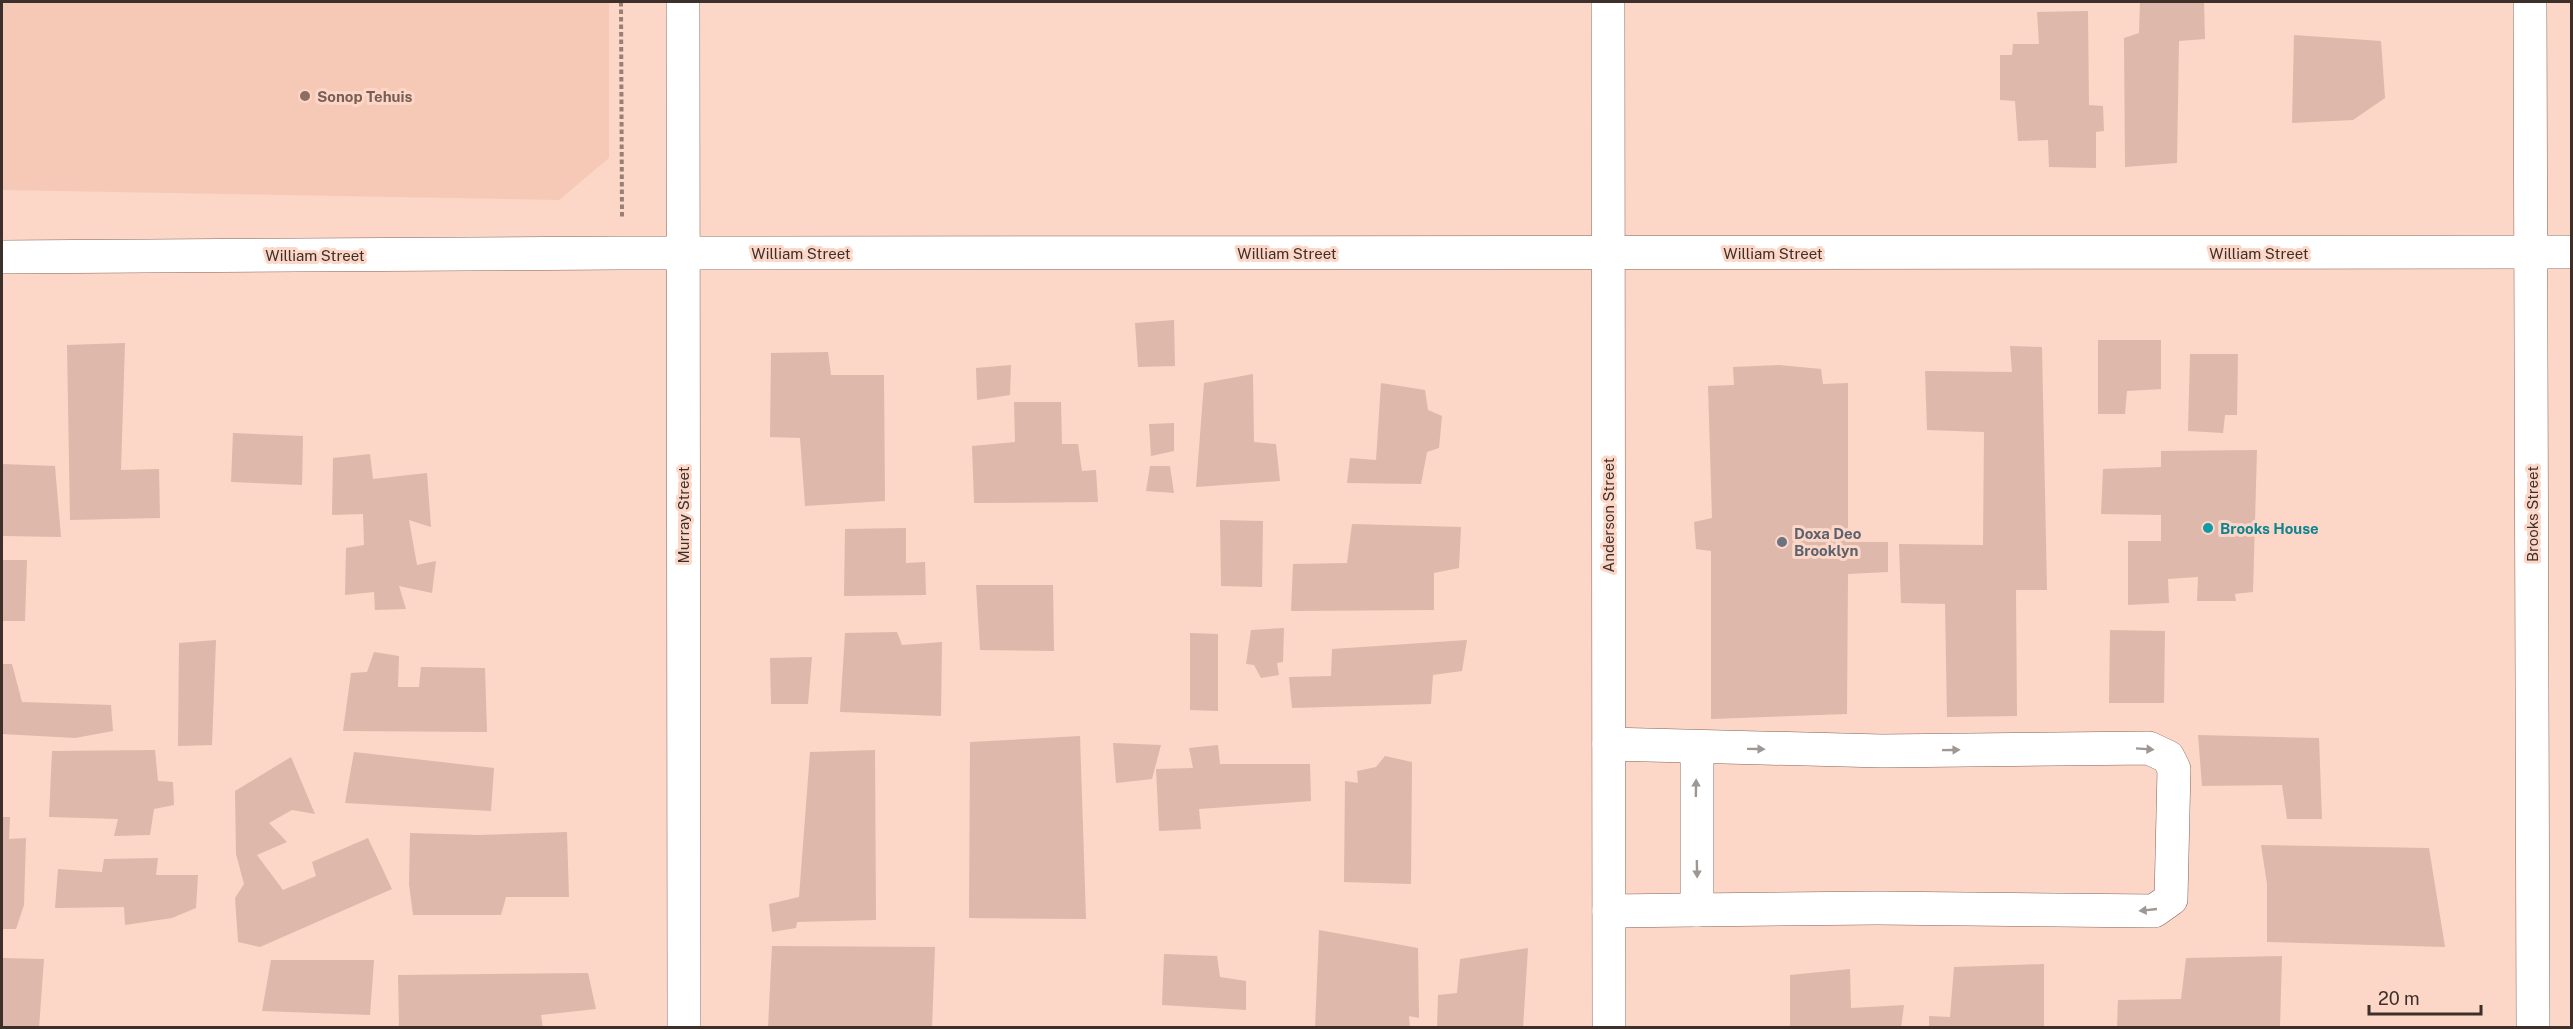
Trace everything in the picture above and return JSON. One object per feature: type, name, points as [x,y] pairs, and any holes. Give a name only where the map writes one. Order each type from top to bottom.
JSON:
[{"type":"street","name":"Murray Street","points":[[683,2],[684,1028]]},
{"type":"street","name":"Anderson Street","points":[[1608,2],[1609,1028]]},
{"type":"street","name":"Brooks Street","points":[[2530,2],[2533,1028]]},
{"type":"street","name":"William Street","points":[[2,257],[621,253],[2531,254],[2571,252]]},
{"type":"street","points":[[1609,744],[1882,751],[2149,748],[2168,757],[2174,769],[2171,898],[2154,911],[1890,908],[1609,911]]},
{"type":"street","points":[[1697,748],[1697,910]]},
{"type":"path","points":[[621,2],[621,253]]},
{"type":"shaded area","name":"Sonop Tehuis","points":[[2,2],[609,2],[609,158],[559,200],[2,190]]},
{"type":"building","points":[[2140,2],[2204,2],[2205,39],[2179,41],[2177,163],[2125,167],[2124,38],[2139,33]]},
{"type":"building","points":[[2088,11],[2089,105],[2103,106],[2104,131],[2096,132],[2096,168],[2049,167],[2048,140],[2018,141],[2015,101],[2000,100],[2000,55],[2012,55],[2013,44],[2039,44],[2037,12]]},
{"type":"building","points":[[2294,35],[2381,41],[2385,98],[2353,120],[2292,123]]},
{"type":"building","points":[[1174,320],[1175,366],[1138,367],[1135,323]]},
{"type":"building","points":[[2098,340],[2161,340],[2161,389],[2127,391],[2125,414],[2098,414]]},
{"type":"building","points":[[125,343],[121,470],[159,469],[160,518],[70,520],[67,345]]},
{"type":"building","points":[[2010,346],[2042,347],[2047,590],[2016,590],[2017,716],[1947,717],[1945,604],[1901,603],[1899,544],[1983,545],[1984,432],[1927,430],[1925,371],[2012,372]]},
{"type":"building","points":[[828,352],[831,375],[884,375],[885,501],[805,506],[800,438],[770,437],[771,353]]},
{"type":"building","points":[[2190,354],[2238,354],[2237,415],[2225,415],[2223,433],[2188,431]]},
{"type":"building","points":[[1011,365],[1010,395],[977,400],[976,368]]},
{"type":"building","name":"Doxa Deo Brooklyn","points":[[1779,365],[1821,369],[1823,384],[1848,383],[1848,542],[1888,542],[1888,572],[1848,574],[1847,714],[1711,719],[1711,551],[1696,549],[1694,522],[1712,518],[1708,386],[1734,385],[1733,367]]},
{"type":"building","points":[[1253,374],[1254,442],[1276,444],[1280,481],[1196,487],[1204,383]]},
{"type":"building","points":[[1381,383],[1425,390],[1428,410],[1442,416],[1439,448],[1427,452],[1421,484],[1347,483],[1350,458],[1376,460]]},
{"type":"building","points":[[1014,402],[1061,402],[1062,444],[1078,444],[1082,471],[1096,470],[1098,502],[974,503],[972,446],[1015,442]]},
{"type":"building","points":[[1174,423],[1174,451],[1151,456],[1149,424]]},
{"type":"building","points":[[233,433],[303,436],[302,485],[231,482]]},
{"type":"building","name":"Brooks House","points":[[2257,450],[2253,592],[2235,594],[2236,601],[2197,601],[2198,577],[2168,579],[2169,603],[2128,605],[2128,541],[2161,541],[2161,515],[2101,514],[2103,469],[2161,467],[2161,451]]},
{"type":"building","points":[[370,454],[373,479],[427,473],[431,527],[409,520],[417,565],[436,561],[432,593],[399,586],[406,609],[375,610],[374,592],[345,595],[346,548],[364,545],[363,514],[332,515],[333,458]]},
{"type":"building","points":[[2,464],[55,466],[61,537],[2,536]]},
{"type":"building","points":[[1150,466],[1170,466],[1174,493],[1146,491]]},
{"type":"building","points":[[1220,520],[1263,521],[1262,587],[1221,586]]},
{"type":"building","points":[[1352,524],[1461,527],[1459,568],[1434,573],[1434,610],[1291,611],[1293,564],[1347,563]]},
{"type":"building","points":[[906,528],[906,563],[925,562],[926,595],[844,596],[845,529]]},
{"type":"building","points":[[2,560],[27,560],[25,621],[2,621]]},
{"type":"building","points":[[976,585],[1053,585],[1054,651],[980,650]]},
{"type":"building","points":[[1284,628],[1283,662],[1277,663],[1279,675],[1261,678],[1254,665],[1246,664],[1251,630]]},
{"type":"building","points":[[2110,630],[2165,631],[2164,703],[2109,703]]},
{"type":"building","points":[[897,632],[902,645],[942,642],[941,716],[840,712],[845,633]]},
{"type":"building","points":[[1190,633],[1218,634],[1218,711],[1190,710]]},
{"type":"building","points":[[216,640],[212,745],[178,746],[179,643]]},
{"type":"building","points":[[1467,640],[1462,671],[1433,675],[1431,704],[1292,708],[1289,677],[1331,676],[1332,649]]},
{"type":"building","points":[[374,652],[399,656],[398,687],[419,687],[421,667],[485,668],[487,732],[343,731],[351,673],[367,672]]},
{"type":"building","points":[[812,657],[808,704],[771,704],[770,658]]},
{"type":"building","points":[[2,664],[12,664],[22,702],[111,705],[113,731],[75,738],[2,734]]},
{"type":"building","points":[[2198,735],[2319,738],[2322,819],[2287,819],[2282,785],[2202,786]]},
{"type":"building","points":[[1080,736],[1086,919],[969,918],[970,742]]},
{"type":"building","points":[[1113,743],[1161,745],[1152,779],[1116,783]]},
{"type":"building","points":[[1218,745],[1220,764],[1310,764],[1311,801],[1199,809],[1201,829],[1159,831],[1156,769],[1193,768],[1189,748]]},
{"type":"building","points":[[155,750],[158,781],[173,782],[174,805],[154,809],[150,835],[114,836],[118,819],[49,817],[52,751]]},
{"type":"building","points":[[875,750],[876,920],[797,922],[796,928],[772,932],[769,904],[799,897],[810,752]]},
{"type":"building","points":[[354,752],[494,768],[491,811],[345,803]]},
{"type":"building","points":[[1385,756],[1412,762],[1411,884],[1344,882],[1345,781],[1358,783],[1357,771],[1376,767]]},
{"type":"building","points":[[291,757],[315,814],[292,810],[269,823],[287,842],[257,855],[283,890],[316,876],[312,862],[368,838],[392,889],[260,947],[238,942],[235,898],[244,884],[236,854],[235,791]]},
{"type":"building","points":[[2,817],[10,817],[9,839],[26,838],[24,905],[16,929],[2,929]]},
{"type":"building","points":[[567,832],[569,897],[506,897],[501,915],[413,915],[409,884],[410,833],[479,835]]},
{"type":"building","points":[[2261,845],[2429,848],[2445,947],[2267,942],[2267,884]]},
{"type":"building","points":[[158,858],[156,875],[198,875],[196,908],[172,918],[125,925],[124,907],[55,908],[58,869],[102,872],[104,859]]},
{"type":"building","points":[[1319,930],[1418,948],[1419,1018],[1409,1016],[1410,1028],[1315,1028]]},
{"type":"building","points":[[772,946],[935,947],[932,1028],[768,1028]]},
{"type":"building","points":[[1528,948],[1523,1028],[1437,1028],[1438,995],[1457,993],[1460,959]]},
{"type":"building","points":[[1164,954],[1217,956],[1220,977],[1246,981],[1246,1010],[1162,1005]]},
{"type":"building","points":[[2282,956],[2280,1028],[2117,1028],[2118,1000],[2181,999],[2186,958]]},
{"type":"building","points":[[2,958],[44,959],[39,1028],[2,1028]]},
{"type":"building","points":[[271,960],[374,960],[370,1015],[262,1011]]},
{"type":"building","points":[[2044,964],[2044,1028],[1929,1028],[1929,1016],[1950,1017],[1954,967]]},
{"type":"building","points":[[1850,969],[1851,1008],[1904,1005],[1901,1028],[1790,1028],[1790,975]]},
{"type":"building","points":[[588,973],[596,1009],[541,1015],[543,1028],[399,1028],[398,975]]},
{"type":"place","name":"Sonop Tehuis","points":[[305,96]]},
{"type":"place","name":"Brooks House","points":[[2208,528]]},
{"type":"place","name":"Doxa Deo Brooklyn","points":[[1782,542]]}]
